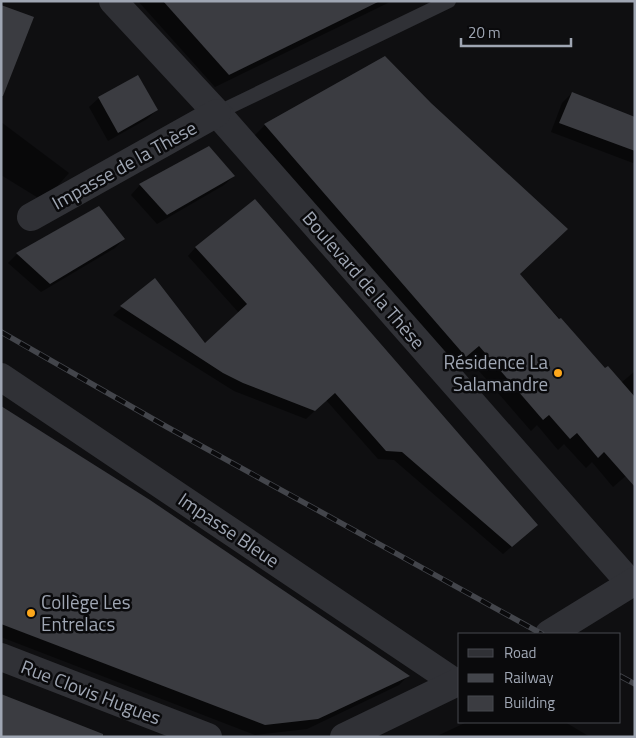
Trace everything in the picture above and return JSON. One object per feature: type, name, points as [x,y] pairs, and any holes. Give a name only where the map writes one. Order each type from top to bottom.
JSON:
[{"type":"street","name":"Boulevard de la Thèse","points":[[113,1],[217,113],[633,582]]},
{"type":"street","name":"Impasse de la Thèse","points":[[31,217],[217,113]]},
{"type":"street","name":"Impasse Bleue","points":[[1,377],[458,682]]},
{"type":"street","points":[[551,633],[633,582]]},
{"type":"street","name":"Rue Clovis Hugues","points":[[1,657],[208,737]]},
{"type":"street","points":[[344,737],[458,682]]},
{"type":"lane","points":[[217,113],[449,1]]},
{"type":"building","points":[[163,1],[380,1],[229,75]]},
{"type":"building","points":[[1,5],[34,17],[3,96],[1,96]]},
{"type":"building","points":[[385,56],[431,103],[568,229],[520,274],[559,319],[561,318],[605,368],[608,366],[635,397],[635,487],[604,452],[598,458],[577,433],[570,439],[549,415],[543,420],[479,346],[466,357],[264,124]]},
{"type":"building","points":[[138,75],[158,110],[118,133],[98,97]]},
{"type":"building","points":[[572,92],[635,117],[635,151],[559,123]]},
{"type":"building","points":[[209,146],[235,176],[167,215],[139,184]]},
{"type":"building","points":[[255,199],[538,525],[512,547],[402,452],[386,451],[335,393],[315,411],[243,383],[223,373],[120,306],[155,278],[205,343],[247,304],[195,247]]},
{"type":"building","points":[[99,206],[125,239],[50,284],[16,253]]},
{"type":"building","points":[[1,406],[150,500],[410,676],[318,719],[265,725],[1,624]]},
{"type":"building","points":[[1,694],[103,734],[103,737],[1,737]]},
{"type":"railway","points":[[1,332],[167,427],[540,633]]},
{"type":"railway","points":[[621,677],[635,684]]},
{"type":"place","name":"Résidence La Salamandre","points":[[558,373]]},
{"type":"place","name":"Collège Les Entrelacs","points":[[31,613]]}]
